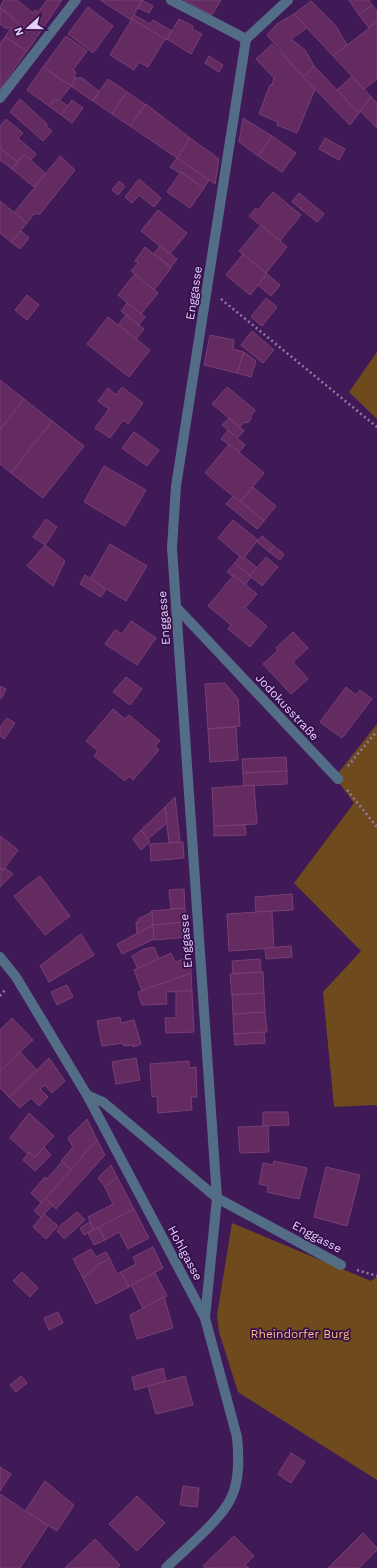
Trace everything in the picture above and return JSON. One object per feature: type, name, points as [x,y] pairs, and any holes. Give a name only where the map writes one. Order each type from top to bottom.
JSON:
[{"type":"street","points":[[0,98],[76,0]]},
{"type":"street","points":[[171,0],[246,39],[288,0]]},
{"type":"street","name":"Enggasse","points":[[205,1318],[217,1198],[172,548],[176,486],[246,39]]},
{"type":"street","name":"Jodokusstraße","points":[[176,607],[338,779]]},
{"type":"street","name":"Hohlgasse","points":[[0,958],[16,977],[87,1095],[205,1318],[237,1437],[239,1456],[237,1476],[231,1498],[218,1517],[166,1568]]},
{"type":"street","name":"Enggasse","points":[[87,1095],[103,1102],[217,1198],[341,1264]]},
{"type":"path","points":[[208,288],[377,427]]},
{"type":"path","points":[[377,731],[338,779],[377,827]]},
{"type":"path","points":[[341,1264],[377,1276]]},
{"type":"green space","points":[[377,352],[377,419],[349,392]]},
{"type":"green space","points":[[377,724],[377,1106],[334,1107],[323,992],[361,951],[294,883],[354,803],[335,777]]},
{"type":"green space","name":"Rheindorfer Burg","points":[[232,1223],[371,1281],[377,1277],[377,1480],[238,1392],[219,1332],[217,1315]]},
{"type":"building","points":[[4,0],[17,0],[33,13],[35,10],[38,12],[47,0],[62,0],[37,37],[0,7]]},
{"type":"building","points":[[100,0],[142,0],[131,20]]},
{"type":"building","points":[[142,0],[153,6],[149,13],[138,8]]},
{"type":"building","points":[[184,0],[221,0],[212,15]]},
{"type":"building","points":[[349,0],[369,0],[372,5],[359,15]]},
{"type":"building","points":[[311,1],[335,25],[347,45],[333,56],[294,14]]},
{"type":"building","points":[[372,5],[377,11],[377,22],[369,28],[359,15]]},
{"type":"building","points":[[88,7],[113,26],[93,53],[68,34]]},
{"type":"building","points":[[0,8],[26,30],[22,34],[11,28],[5,28],[0,24]]},
{"type":"building","points":[[294,14],[307,28],[291,39],[305,50],[314,66],[303,77],[267,35],[277,24]]},
{"type":"building","points":[[134,15],[150,24],[153,20],[172,31],[166,40],[132,19]]},
{"type":"building","points":[[132,19],[165,39],[148,67],[139,62],[134,70],[110,55]]},
{"type":"building","points":[[179,19],[193,26],[192,29],[202,34],[191,54],[167,39]]},
{"type":"building","points":[[377,22],[377,79],[364,89],[333,56]]},
{"type":"building","points":[[11,28],[22,34],[26,30],[36,39],[27,51],[5,37]]},
{"type":"building","points":[[66,36],[87,51],[73,70],[76,72],[74,76],[76,78],[71,86],[43,67]]},
{"type":"building","points":[[5,37],[27,51],[0,89],[0,43]]},
{"type":"building","points":[[272,44],[315,89],[297,133],[277,125],[278,122],[259,114],[274,78],[256,59]]},
{"type":"building","points":[[209,56],[223,65],[219,72],[205,63]]},
{"type":"building","points":[[314,66],[359,113],[350,125],[303,77]]},
{"type":"building","points":[[43,67],[71,86],[59,101],[57,99],[56,101],[54,100],[49,106],[27,90]]},
{"type":"building","points":[[352,76],[371,97],[359,113],[337,90]]},
{"type":"building","points":[[76,78],[82,78],[99,91],[93,101],[71,86]]},
{"type":"building","points":[[108,79],[127,92],[112,114],[93,101]]},
{"type":"building","points":[[127,92],[146,105],[130,126],[112,114]]},
{"type":"building","points":[[371,97],[377,103],[377,128],[360,111]]},
{"type":"building","points":[[20,99],[47,124],[46,126],[52,131],[43,141],[10,112]]},
{"type":"building","points":[[57,99],[68,106],[61,115],[49,106],[54,100],[56,101]]},
{"type":"building","points":[[72,100],[83,108],[72,123],[61,115]]},
{"type":"building","points":[[146,104],[190,138],[177,158],[130,126]]},
{"type":"building","points":[[243,118],[272,136],[258,156],[239,142]]},
{"type":"building","points":[[6,119],[23,133],[18,138],[36,154],[31,160],[24,154],[17,162],[0,148],[0,126]]},
{"type":"building","points":[[272,136],[296,153],[282,172],[258,156]]},
{"type":"building","points":[[190,138],[219,159],[215,184],[177,158]]},
{"type":"building","points":[[325,138],[345,149],[339,160],[319,149]]},
{"type":"building","points":[[0,148],[17,162],[12,169],[0,160]]},
{"type":"building","points":[[24,154],[45,173],[34,187],[12,169]]},
{"type":"building","points":[[60,156],[75,170],[40,214],[34,214],[27,223],[14,213]]},
{"type":"building","points":[[177,158],[209,180],[204,188],[181,172],[180,173],[170,167]]},
{"type":"building","points":[[181,172],[204,188],[190,208],[167,192]]},
{"type":"building","points":[[139,179],[161,198],[154,207],[139,195],[132,203],[125,197]]},
{"type":"building","points":[[119,181],[125,186],[118,195],[112,190]]},
{"type":"building","points":[[273,192],[301,215],[280,241],[249,216],[256,208],[258,210]]},
{"type":"building","points":[[299,193],[324,214],[317,222],[292,202]]},
{"type":"building","points":[[0,201],[27,223],[11,242],[0,233]]},
{"type":"building","points":[[158,210],[187,233],[170,254],[141,231]]},
{"type":"building","points":[[261,225],[287,247],[266,273],[239,251]]},
{"type":"building","points":[[21,231],[29,238],[20,249],[11,242]]},
{"type":"building","points":[[160,246],[177,259],[171,267],[154,254]]},
{"type":"building","points":[[145,247],[171,268],[154,290],[131,271],[138,263],[135,261]]},
{"type":"building","points":[[243,254],[267,274],[250,295],[226,275]]},
{"type":"building","points":[[135,274],[158,293],[141,314],[118,295]]},
{"type":"building","points":[[267,274],[280,285],[271,296],[258,285]]},
{"type":"building","points":[[27,295],[39,305],[27,320],[15,310]]},
{"type":"building","points":[[266,298],[277,307],[262,326],[251,317]]},
{"type":"building","points":[[127,303],[145,317],[139,325],[121,311]]},
{"type":"building","points":[[126,315],[144,329],[136,339],[118,325]]},
{"type":"building","points":[[108,317],[150,350],[129,377],[87,344]]},
{"type":"building","points":[[252,331],[274,350],[263,363],[241,345]]},
{"type":"building","points":[[210,335],[234,340],[233,349],[244,352],[237,373],[204,365]]},
{"type":"building","points":[[244,352],[256,361],[251,377],[237,373]]},
{"type":"building","points":[[0,380],[24,399],[0,430]]},
{"type":"building","points":[[122,387],[143,403],[128,424],[123,420],[110,438],[95,428],[109,409],[98,401],[108,388],[116,395]]},
{"type":"building","points":[[227,387],[255,410],[248,423],[244,422],[240,427],[212,404]]},
{"type":"building","points":[[24,399],[52,421],[11,473],[0,464],[0,430]]},
{"type":"building","points":[[229,418],[244,431],[237,438],[222,425]]},
{"type":"building","points":[[52,421],[84,446],[43,498],[11,473]]},
{"type":"building","points":[[228,430],[245,445],[239,452],[221,439]]},
{"type":"building","points":[[134,432],[159,450],[147,466],[122,448]]},
{"type":"building","points":[[229,444],[264,473],[240,502],[205,473]]},
{"type":"building","points":[[104,466],[146,490],[125,526],[84,502]]},
{"type":"building","points":[[253,487],[276,506],[264,521],[241,501]]},
{"type":"building","points":[[233,496],[264,521],[257,529],[226,504]]},
{"type":"building","points":[[46,519],[57,527],[45,545],[33,537]]},
{"type":"building","points":[[233,520],[258,540],[243,559],[218,538]]},
{"type":"building","points":[[262,536],[274,546],[269,552],[257,542]]},
{"type":"building","points":[[110,544],[147,566],[126,601],[90,579]]},
{"type":"building","points":[[45,545],[65,561],[53,586],[27,566]]},
{"type":"building","points":[[274,546],[284,554],[280,560],[269,552]]},
{"type":"building","points":[[240,556],[243,559],[244,557],[257,568],[250,576],[235,563]]},
{"type":"building","points":[[266,557],[278,567],[262,586],[250,576]]},
{"type":"building","points":[[235,563],[251,577],[245,585],[227,572]]},
{"type":"building","points":[[85,575],[106,589],[101,597],[80,584]]},
{"type":"building","points":[[234,575],[257,594],[245,608],[267,626],[250,647],[228,629],[231,625],[208,606]]},
{"type":"building","points":[[131,621],[156,638],[137,665],[105,644],[115,630],[122,634]]},
{"type":"building","points":[[293,632],[308,648],[293,662],[308,679],[291,694],[263,664],[278,650],[276,648]]},
{"type":"building","points":[[126,677],[142,689],[130,705],[113,692]]},
{"type":"building","points":[[225,683],[238,699],[240,726],[208,729],[205,684]]},
{"type":"building","points":[[0,686],[6,689],[1,699],[0,698]]},
{"type":"building","points":[[346,687],[356,695],[360,690],[372,699],[342,738],[320,722]]},
{"type":"building","points":[[113,709],[125,719],[129,715],[160,741],[155,746],[159,750],[133,780],[129,776],[125,781],[94,756],[98,751],[86,741]]},
{"type":"building","points":[[7,718],[15,723],[4,739],[0,736],[0,727]]},
{"type":"building","points":[[236,727],[238,760],[210,762],[208,729]]},
{"type":"building","points":[[286,757],[287,771],[243,773],[242,759]]},
{"type":"building","points":[[287,771],[287,784],[244,786],[243,773]]},
{"type":"building","points":[[254,785],[257,824],[214,826],[212,788]]},
{"type":"building","points":[[175,797],[180,842],[169,843],[165,807]]},
{"type":"building","points":[[165,807],[167,823],[148,839],[141,830]]},
{"type":"building","points":[[245,825],[246,835],[214,836],[214,826]]},
{"type":"building","points":[[141,830],[150,842],[141,850],[133,839]]},
{"type":"building","points":[[0,836],[18,850],[3,870],[0,868]]},
{"type":"building","points":[[183,842],[184,858],[151,861],[150,844]]},
{"type":"building","points":[[0,868],[3,870],[5,868],[13,874],[0,887]]},
{"type":"building","points":[[40,876],[70,916],[45,935],[14,896]]},
{"type":"building","points":[[184,889],[185,908],[171,909],[169,890]]},
{"type":"building","points":[[292,894],[293,910],[256,912],[255,897]]},
{"type":"building","points":[[185,908],[186,922],[153,925],[151,911]]},
{"type":"building","points":[[272,911],[274,948],[229,951],[227,914]]},
{"type":"building","points":[[152,912],[153,925],[137,934],[136,922],[139,922],[138,919]]},
{"type":"building","points":[[186,922],[188,937],[154,940],[153,925]]},
{"type":"building","points":[[153,925],[154,939],[122,954],[117,944]]},
{"type":"building","points":[[81,934],[94,955],[49,982],[40,966]]},
{"type":"building","points":[[291,946],[292,957],[266,959],[265,948]]},
{"type":"building","points":[[154,947],[159,959],[138,969],[132,956],[144,949]]},
{"type":"building","points":[[171,953],[175,962],[191,957],[191,973],[142,991],[134,970]]},
{"type":"building","points":[[260,959],[261,972],[233,974],[232,961]]},
{"type":"building","points":[[263,972],[264,993],[232,995],[230,974]]},
{"type":"building","points":[[191,973],[192,991],[166,992],[167,1004],[142,1005],[138,992]]},
{"type":"building","points":[[67,985],[73,997],[57,1005],[51,992]]},
{"type":"building","points":[[176,991],[192,991],[194,1032],[166,1033],[165,1018],[176,1018]]},
{"type":"building","points":[[264,993],[265,1012],[233,1014],[232,995]]},
{"type":"building","points":[[265,1012],[267,1032],[234,1034],[233,1014]]},
{"type":"building","points":[[120,1017],[121,1023],[134,1020],[141,1044],[133,1047],[133,1045],[124,1046],[123,1043],[102,1046],[97,1021]]},
{"type":"building","points":[[12,1018],[33,1040],[0,1071],[0,1030]]},
{"type":"building","points":[[264,1032],[265,1043],[235,1045],[234,1034]]},
{"type":"building","points":[[20,1052],[37,1070],[9,1097],[0,1088],[0,1071]]},
{"type":"building","points":[[49,1058],[65,1081],[52,1093],[45,1085],[40,1089],[48,1097],[39,1106],[31,1098],[20,1108],[9,1097]]},
{"type":"building","points":[[136,1058],[140,1080],[116,1084],[112,1062]]},
{"type":"building","points":[[189,1061],[189,1068],[196,1067],[197,1097],[191,1097],[192,1110],[158,1113],[157,1096],[152,1097],[150,1064]]},
{"type":"building","points":[[263,1112],[288,1112],[289,1125],[263,1126]]},
{"type":"building","points":[[29,1113],[54,1136],[35,1157],[29,1152],[28,1154],[10,1138]]},
{"type":"building","points":[[87,1119],[97,1140],[71,1170],[61,1161],[73,1147],[68,1138]]},
{"type":"building","points":[[268,1126],[269,1152],[240,1153],[238,1127]]},
{"type":"building","points":[[97,1140],[105,1155],[56,1209],[45,1198]]},
{"type":"building","points":[[44,1147],[51,1155],[35,1171],[23,1160],[29,1152],[35,1157]]},
{"type":"building","points":[[274,1161],[307,1168],[299,1199],[267,1192],[268,1186],[259,1184],[263,1163],[273,1165]]},
{"type":"building","points":[[62,1162],[71,1170],[41,1203],[31,1193],[45,1177],[47,1179]]},
{"type":"building","points":[[111,1165],[117,1177],[105,1187],[98,1178]]},
{"type":"building","points":[[326,1167],[360,1175],[347,1226],[314,1217]]},
{"type":"building","points":[[117,1177],[134,1209],[94,1230],[88,1217],[113,1204],[105,1187]]},
{"type":"building","points":[[45,1198],[53,1205],[41,1217],[34,1211]]},
{"type":"building","points":[[134,1209],[149,1238],[128,1249],[119,1232],[105,1240],[99,1227]]},
{"type":"building","points":[[77,1212],[85,1220],[64,1239],[57,1231],[61,1225]]},
{"type":"building","points":[[44,1214],[58,1226],[46,1239],[33,1227]]},
{"type":"building","points":[[90,1222],[94,1230],[84,1235],[80,1228]]},
{"type":"building","points":[[99,1227],[105,1240],[94,1245],[88,1233]]},
{"type":"building","points":[[153,1247],[163,1268],[129,1287],[121,1272],[136,1264],[133,1257]]},
{"type":"building","points":[[91,1249],[96,1257],[106,1252],[110,1259],[99,1264],[83,1278],[73,1259]]},
{"type":"building","points":[[110,1259],[117,1274],[121,1272],[129,1287],[96,1304],[83,1278],[99,1264]]},
{"type":"building","points":[[22,1272],[38,1288],[30,1297],[13,1281]]},
{"type":"building","points":[[155,1273],[167,1296],[143,1308],[131,1285]]},
{"type":"building","points":[[164,1297],[173,1328],[137,1339],[130,1315]]},
{"type":"building","points":[[58,1312],[63,1323],[49,1330],[44,1318]]},
{"type":"building","points":[[163,1368],[166,1381],[135,1390],[132,1377]]},
{"type":"building","points":[[21,1376],[27,1383],[16,1392],[10,1385]]},
{"type":"building","points":[[185,1376],[193,1405],[156,1414],[148,1386]]},
{"type":"building","points":[[291,1453],[305,1462],[291,1483],[278,1474]]},
{"type":"building","points":[[0,1467],[11,1474],[0,1491]]},
{"type":"building","points":[[45,1481],[74,1505],[57,1531],[25,1511]]},
{"type":"building","points":[[183,1486],[199,1488],[197,1507],[180,1505]]},
{"type":"building","points":[[0,1494],[48,1526],[20,1568],[0,1568]]},
{"type":"building","points":[[137,1496],[165,1523],[137,1551],[109,1524]]},
{"type":"building","points":[[363,1533],[377,1548],[377,1550],[359,1568],[328,1568]]},
{"type":"building","points":[[234,1536],[254,1556],[245,1565],[249,1568],[205,1568],[203,1566]]},
{"type":"building","points":[[95,1539],[120,1565],[117,1568],[65,1568]]}]
